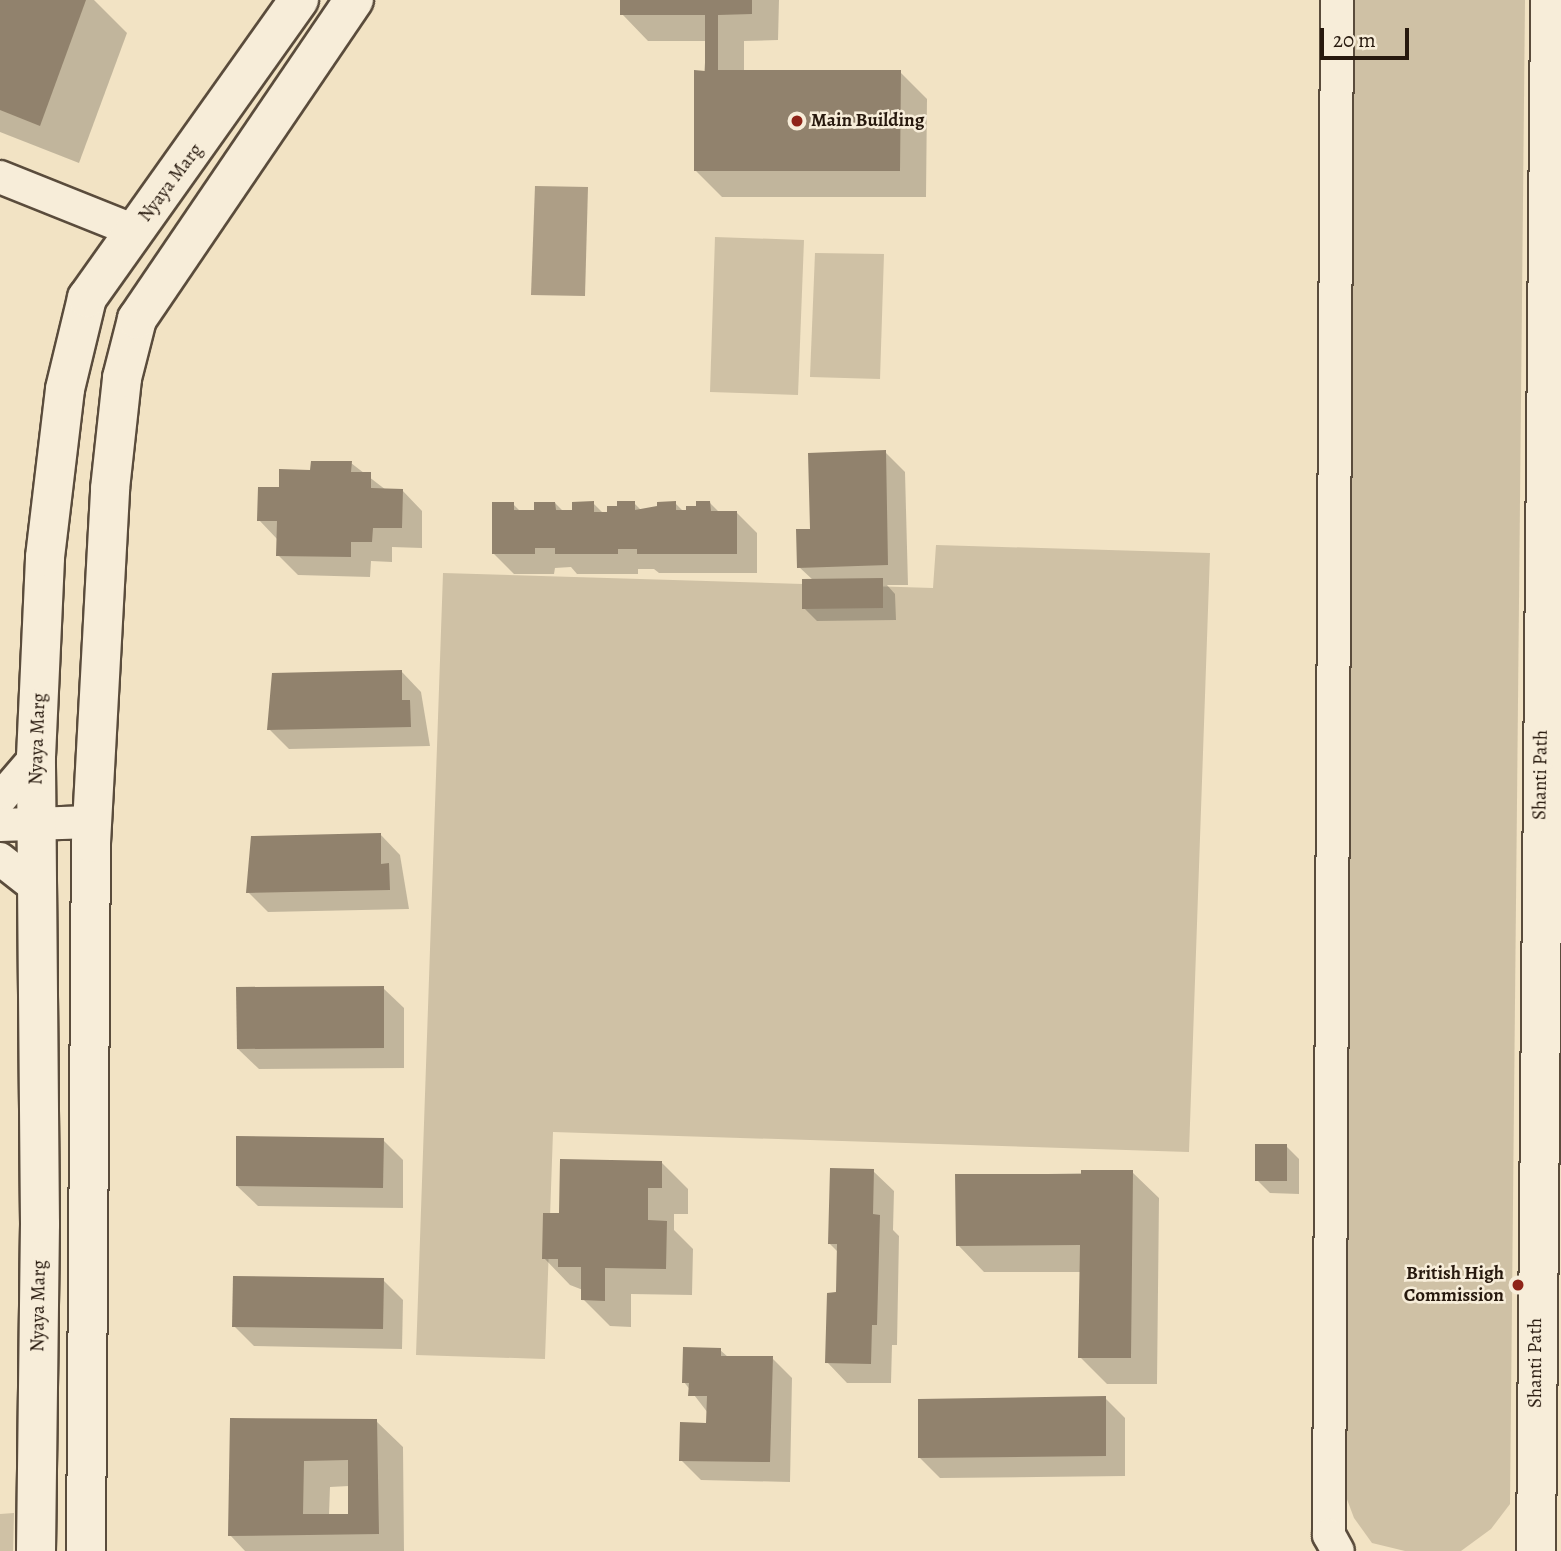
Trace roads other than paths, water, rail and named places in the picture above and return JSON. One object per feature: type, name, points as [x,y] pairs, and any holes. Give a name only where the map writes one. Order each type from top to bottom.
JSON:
[{"type":"street","name":"Nyaya Marg","points":[[36,1551],[40,1224],[37,888],[18,835],[36,757],[45,557],[65,389],[87,298],[299,0]]},
{"type":"street","points":[[86,1551],[91,833],[110,489],[122,378],[137,319],[354,0]]},
{"type":"street","points":[[1337,0],[1329,1535],[1338,1551]]},
{"type":"street","name":"Shanti Path","points":[[1536,1551],[1550,0]]},
{"type":"street","points":[[0,177],[135,231]]},
{"type":"street","points":[[0,799],[36,757]]},
{"type":"street","points":[[18,835],[91,833]]},
{"type":"street","points":[[0,859],[37,888]]},
{"type":"place","name":"Main Building","points":[[797,121]]},
{"type":"place","name":"British High Commission","points":[[1518,1285]]}]
